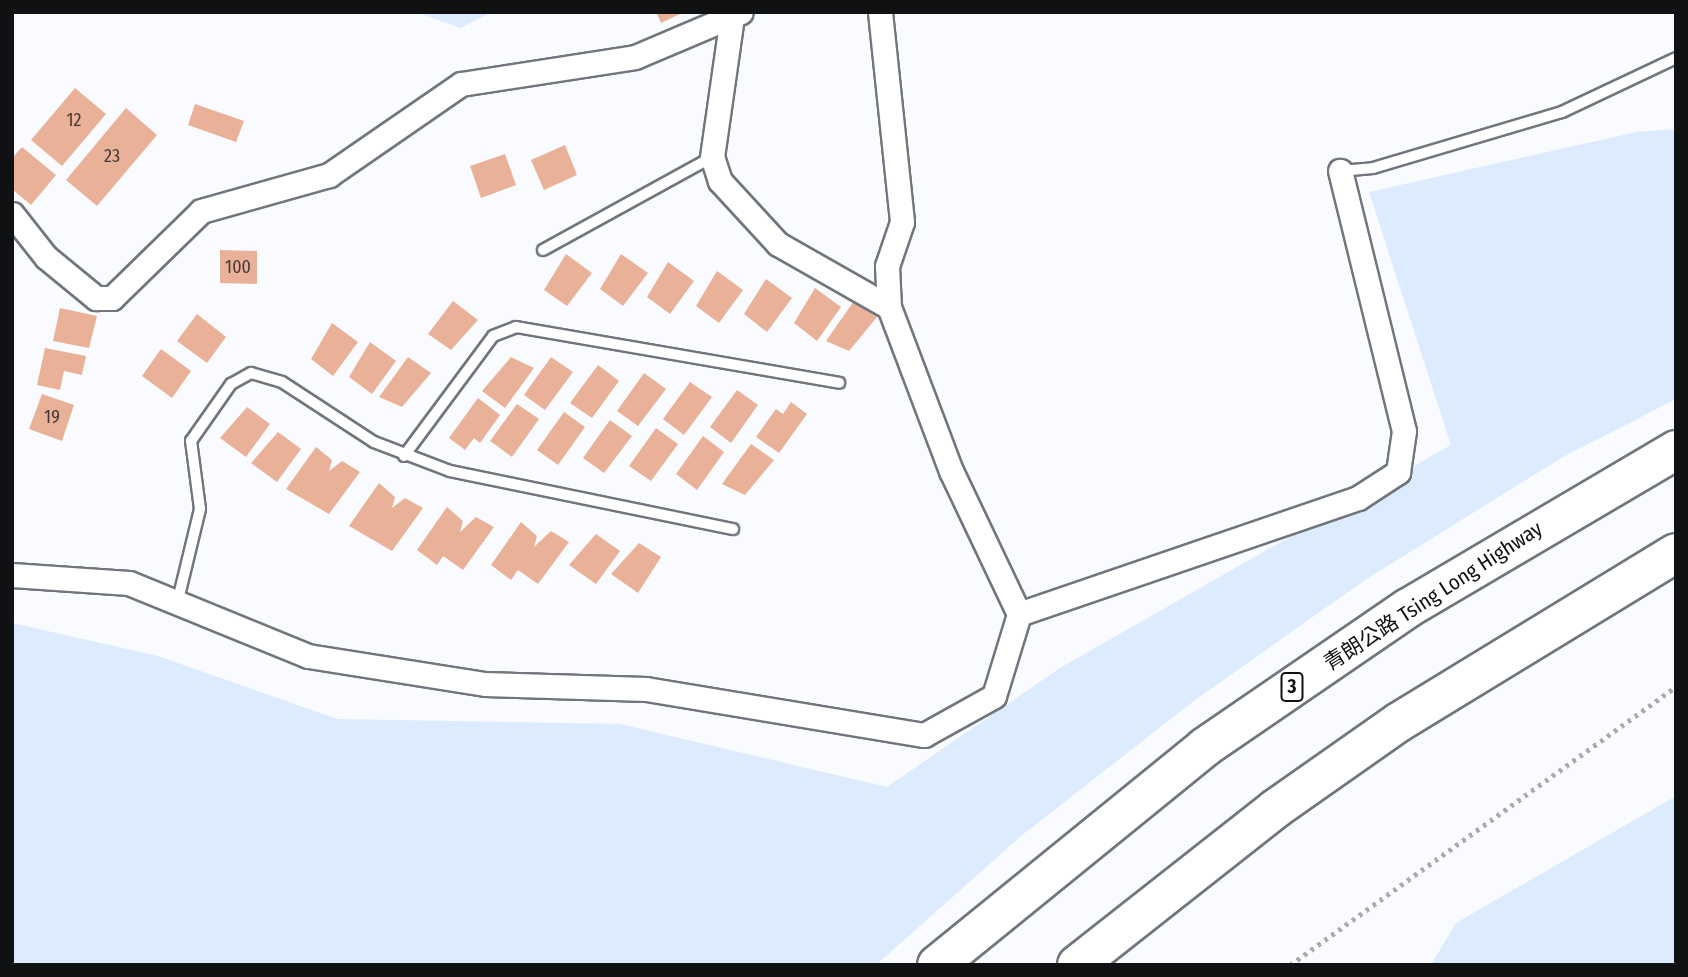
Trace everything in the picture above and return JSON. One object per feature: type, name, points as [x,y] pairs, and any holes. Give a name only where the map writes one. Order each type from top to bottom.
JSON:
[{"type":"highway","name":"青朗公路 Tsing Long Highway","points":[[937,965],[1205,747],[1408,608],[1676,450]]},
{"type":"highway","points":[[1077,965],[1275,809],[1399,722],[1676,553]]},
{"type":"street","points":[[12,575],[129,583],[178,600],[307,656],[485,684],[646,689],[924,735],[994,696],[1019,614],[951,471],[889,307],[887,266],[902,222],[880,12]]},
{"type":"street","points":[[737,15],[712,157],[720,181],[778,244],[889,307]]},
{"type":"street","points":[[12,214],[46,257],[96,298],[112,298],[201,211],[329,175],[461,84],[635,57],[737,15]]},
{"type":"street","points":[[1019,614],[1357,498],[1398,472],[1404,430],[1340,171]]},
{"type":"lane","points":[[1340,171],[1373,168],[1562,112],[1676,58]]},
{"type":"lane","points":[[543,250],[712,157]]},
{"type":"lane","points":[[404,456],[504,329],[530,328],[839,383]]},
{"type":"lane","points":[[178,600],[200,509],[191,441],[239,376],[266,375],[404,456],[479,478],[733,529]]},
{"type":"path","points":[[1290,965],[1676,687]]},
{"type":"shaded area","points":[[416,12],[492,12],[460,28]]},
{"type":"shaded area","points":[[1676,129],[1676,399],[1563,457],[1368,578],[1195,700],[1021,836],[876,965],[12,965],[12,623],[158,656],[337,719],[620,724],[887,787],[1060,668],[1451,445],[1369,192],[1637,132]]},
{"type":"shaded area","points":[[1676,796],[1676,965],[1431,965],[1456,923]]},
{"type":"building","points":[[656,12],[684,12],[661,23]]},
{"type":"building","points":[[75,88],[106,114],[62,166],[31,140]]},
{"type":"building","points":[[195,104],[244,121],[236,142],[188,125]]},
{"type":"building","points":[[126,108],[157,135],[97,206],[66,180]]},
{"type":"building","points":[[565,145],[577,175],[544,190],[531,160]]},
{"type":"building","points":[[22,147],[56,175],[31,205],[12,189],[12,158]]},
{"type":"building","points":[[505,154],[516,185],[481,198],[470,166]]},
{"type":"building","points":[[220,250],[257,251],[257,284],[220,283]]},
{"type":"building","points":[[566,254],[592,273],[567,306],[544,290]]},
{"type":"building","points":[[621,254],[648,273],[623,306],[600,289]]},
{"type":"building","points":[[668,262],[694,281],[670,314],[647,297]]},
{"type":"building","points":[[717,271],[743,290],[719,323],[696,306]]},
{"type":"building","points":[[766,279],[792,298],[767,332],[744,314]]},
{"type":"building","points":[[815,288],[841,307],[817,341],[794,323]]},
{"type":"building","points":[[453,301],[478,320],[451,350],[428,334]]},
{"type":"building","points":[[854,301],[877,317],[849,351],[826,341]]},
{"type":"building","points":[[60,308],[97,316],[89,348],[53,341]]},
{"type":"building","points":[[197,314],[226,337],[207,363],[177,341]]},
{"type":"building","points":[[332,323],[358,342],[333,376],[311,359]]},
{"type":"building","points":[[370,342],[396,361],[372,394],[349,377]]},
{"type":"building","points":[[45,348],[86,356],[82,375],[64,371],[60,390],[37,385]]},
{"type":"building","points":[[161,349],[191,371],[172,398],[142,376]]},
{"type":"building","points":[[408,357],[431,373],[402,407],[379,397]]},
{"type":"building","points":[[511,357],[534,368],[505,408],[482,391]]},
{"type":"building","points":[[551,357],[573,372],[545,410],[524,395]]},
{"type":"building","points":[[598,365],[619,381],[592,418],[570,403]]},
{"type":"building","points":[[644,373],[666,389],[638,426],[617,411]]},
{"type":"building","points":[[690,382],[712,397],[684,435],[663,419]]},
{"type":"building","points":[[737,390],[758,405],[731,443],[710,427]]},
{"type":"building","points":[[42,394],[74,405],[62,441],[29,429]]},
{"type":"building","points":[[478,398],[500,415],[480,443],[474,438],[465,450],[449,438]]},
{"type":"building","points":[[791,402],[807,414],[779,453],[756,437],[776,409],[783,414]]},
{"type":"building","points":[[517,404],[539,419],[512,457],[490,441]]},
{"type":"building","points":[[247,407],[270,424],[246,457],[220,438]]},
{"type":"building","points":[[564,412],[585,427],[558,465],[537,450]]},
{"type":"building","points":[[610,420],[632,436],[604,473],[583,458]]},
{"type":"building","points":[[656,428],[678,444],[651,481],[629,466]]},
{"type":"building","points":[[278,432],[301,449],[277,482],[251,463]]},
{"type":"building","points":[[703,436],[724,452],[697,490],[676,474]]},
{"type":"building","points":[[751,444],[774,460],[745,495],[722,484]]},
{"type":"building","points":[[316,447],[332,460],[329,471],[342,461],[360,472],[329,514],[286,489]]},
{"type":"building","points":[[379,483],[395,497],[392,508],[405,498],[423,508],[392,551],[349,526]]},
{"type":"building","points":[[447,507],[463,521],[460,532],[476,517],[494,527],[463,570],[443,556],[437,565],[417,550]]},
{"type":"building","points":[[521,522],[537,536],[534,547],[551,531],[569,542],[538,584],[518,570],[511,580],[491,565]]},
{"type":"building","points":[[596,534],[620,551],[596,584],[569,565]]},
{"type":"building","points":[[639,543],[661,557],[638,593],[611,574]]}]
